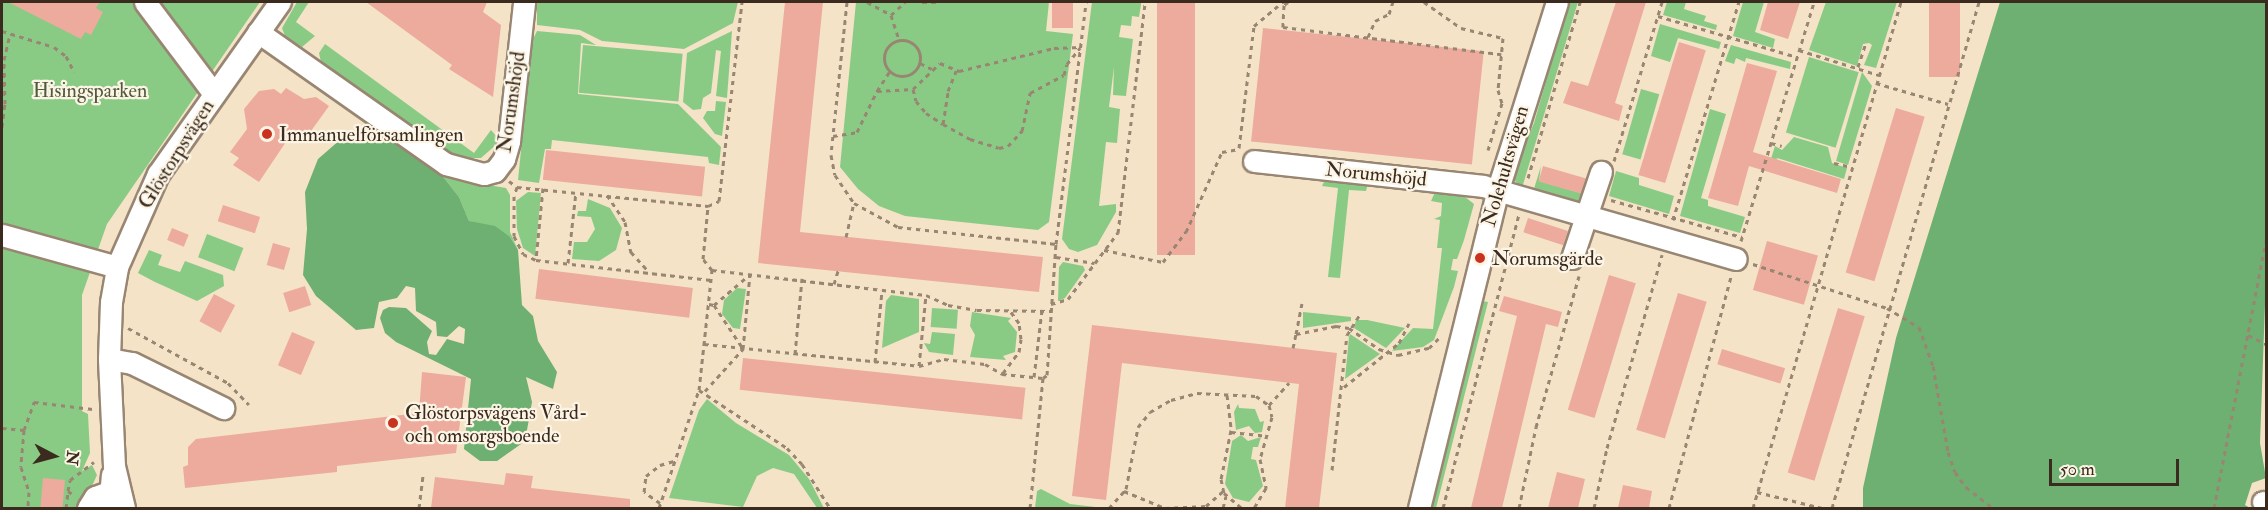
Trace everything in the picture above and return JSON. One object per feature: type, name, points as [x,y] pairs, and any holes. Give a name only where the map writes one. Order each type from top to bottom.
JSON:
[{"type":"street","points":[[145,2],[214,94]]},
{"type":"street","name":"Glöstorpsvägen","points":[[109,500],[104,464],[111,302],[117,267],[158,174],[280,2]]},
{"type":"street","name":"Norumshöjd","points":[[258,32],[446,164],[484,174],[499,165],[509,141],[524,2]]},
{"type":"street","name":"Nolehultsvägen","points":[[1419,508],[1498,189],[1557,2]]},
{"type":"street","name":"Norumshöjd","points":[[1258,154],[1498,189]]},
{"type":"street","points":[[1572,258],[1601,172]]},
{"type":"street","points":[[1498,189],[1736,259]]},
{"type":"street","points":[[2,235],[117,267]]},
{"type":"street","points":[[109,359],[132,363],[223,408]]},
{"type":"street","name":"Glöstorpsvägen","points":[[104,464],[124,508]]},
{"type":"street","points":[[88,508],[95,497],[109,500]]},
{"type":"path","points":[[503,177],[518,187],[708,206],[719,201],[742,2]]},
{"type":"path","points":[[847,2],[831,155],[835,175],[854,203],[898,226],[1056,244]]},
{"type":"path","points":[[867,2],[891,15],[899,40]]},
{"type":"path","points":[[891,15],[905,2]]},
{"type":"path","points":[[922,2],[937,2]]},
{"type":"path","points":[[1050,311],[1086,2]]},
{"type":"path","points":[[1051,304],[1068,299],[1118,233],[1145,2]]},
{"type":"path","points":[[1104,250],[1163,262],[1186,232],[1222,152],[1258,154],[1254,26],[1288,2]]},
{"type":"path","points":[[1368,38],[1375,21],[1389,14],[1393,2]]},
{"type":"path","points":[[1424,2],[1461,28],[1503,38],[1498,90],[1502,103]]},
{"type":"path","points":[[1443,508],[1523,196],[1580,2]]},
{"type":"path","points":[[1752,508],[1815,285],[1901,2]]},
{"type":"path","points":[[1832,508],[1887,308],[1979,2]]},
{"type":"path","points":[[1284,3],[1283,27],[1500,54]]},
{"type":"path","points":[[1658,16],[1797,57]]},
{"type":"path","points":[[2,31],[10,35],[17,33],[54,47],[66,56],[74,72]]},
{"type":"path","points":[[2,127],[5,104],[4,60],[10,35]]},
{"type":"path","points":[[899,40],[915,45],[919,63]]},
{"type":"path","points":[[899,40],[885,51],[884,63],[890,71],[908,75],[919,63]]},
{"type":"path","points":[[1858,68],[1866,43]]},
{"type":"path","points":[[877,91],[913,89],[940,63],[956,70],[1054,48],[1081,47]]},
{"type":"path","points":[[913,89],[921,107],[943,124],[970,140],[999,148],[1008,146],[1022,131],[1030,93],[1064,75],[1067,64],[1081,47]]},
{"type":"path","points":[[1799,50],[1879,75]]},
{"type":"path","points":[[919,63],[932,69]]},
{"type":"path","points":[[943,124],[948,91],[956,70]]},
{"type":"path","points":[[832,136],[857,132],[877,91],[890,71]]},
{"type":"path","points":[[1876,83],[1948,104]]},
{"type":"path","points":[[1771,143],[1782,146]]},
{"type":"path","points":[[1834,162],[1851,167]]},
{"type":"path","points":[[518,187],[513,202],[514,236],[523,254],[536,260],[711,280]]},
{"type":"path","points":[[536,260],[543,188]]},
{"type":"path","points":[[568,263],[576,192]]},
{"type":"path","points":[[607,195],[625,222],[631,252],[649,272]]},
{"type":"path","points":[[1603,197],[1742,237]]},
{"type":"path","points":[[846,237],[854,203]]},
{"type":"path","points":[[708,206],[703,259],[712,270],[802,278],[926,295],[948,305],[1042,310],[1054,314],[1047,375],[1043,378],[1030,508]]},
{"type":"path","points":[[2214,508],[2266,240]]},
{"type":"path","points":[[1056,257],[1095,263]]},
{"type":"path","points":[[1736,259],[1887,308],[1913,322],[1926,340],[1948,452],[1955,472],[1966,487],[1993,508]]},
{"type":"path","points":[[659,508],[699,390],[712,270]]},
{"type":"path","points":[[834,284],[838,271]]},
{"type":"path","points":[[714,305],[750,274]]},
{"type":"path","points":[[705,391],[743,349],[750,274]]},
{"type":"path","points":[[795,354],[802,278]]},
{"type":"path","points":[[875,362],[882,290]]},
{"type":"path","points":[[919,366],[926,295]]},
{"type":"path","points":[[1293,348],[1302,303]]},
{"type":"path","points":[[709,304],[714,305],[743,349]]},
{"type":"path","points":[[1002,374],[1019,352],[1021,339],[1019,323],[1009,309]]},
{"type":"path","points":[[1034,377],[1042,310]]},
{"type":"path","points":[[1332,470],[1349,328],[1360,314]]},
{"type":"path","points":[[1342,391],[1352,378],[1404,336],[1409,322]]},
{"type":"path","points":[[120,324],[228,383],[249,405]]},
{"type":"path","points":[[1296,334],[1319,328],[1349,328],[1387,352],[1408,354],[1429,348],[1444,327]]},
{"type":"path","points":[[2248,335],[2266,344]]},
{"type":"path","points":[[704,344],[919,366],[944,359],[985,364],[1002,374],[1043,378]]},
{"type":"path","points":[[1269,405],[1289,382]]},
{"type":"path","points":[[699,390],[705,391],[741,421],[787,448],[802,464],[830,508]]},
{"type":"path","points":[[1109,508],[1124,491],[1132,444],[1138,427],[1150,412],[1171,400],[1197,393],[1264,397],[1269,405],[1272,417],[1260,459],[1266,488],[1254,508]]},
{"type":"path","points":[[1227,395],[1231,432],[1221,479],[1223,491],[1242,508]]},
{"type":"path","points":[[28,508],[29,492],[21,467],[24,430],[32,403],[87,408]]},
{"type":"path","points":[[2,428],[24,430]]},
{"type":"path","points":[[1231,432],[1267,436]]},
{"type":"path","points":[[660,502],[644,492],[646,476],[660,465],[677,460]]},
{"type":"path","points":[[68,491],[70,480],[104,464]]},
{"type":"path","points":[[419,508],[423,474]]},
{"type":"path","points":[[1124,491],[1165,508],[1206,507],[1223,491]]},
{"type":"path","points":[[1756,491],[1822,508]]},
{"type":"path","points":[[1223,508],[1226,495]]},
{"type":"green space","name":"Hisingsparken","points":[[2,2],[260,2],[107,224],[82,295],[82,411],[88,414],[90,453],[82,471],[92,465],[97,475],[82,508],[2,508]]},
{"type":"green space","points":[[297,2],[309,2],[296,22],[315,36],[302,47],[285,36],[282,28]]},
{"type":"green space","points":[[537,2],[738,2],[733,23],[684,49],[602,41],[580,30],[537,25]]},
{"type":"green space","points":[[856,2],[1049,2],[1046,31],[1073,34],[1049,222],[1038,230],[905,216],[879,206],[858,189],[840,167]]},
{"type":"green space","points":[[1092,2],[1141,2],[1141,5],[1139,17],[1132,16],[1131,26],[1121,25],[1119,37],[1133,39],[1126,96],[1113,95],[1114,67],[1109,107],[1120,109],[1117,143],[1106,142],[1099,206],[1116,204],[1116,212],[1097,245],[1078,252],[1069,249],[1062,239]]},
{"type":"green space","points":[[1569,2],[1578,2],[1522,188],[1514,180],[1514,172],[1534,123]]},
{"type":"green space","points":[[1667,2],[1686,2],[1684,9],[1706,16],[1704,21],[1717,25],[1716,30],[1663,15]]},
{"type":"green space","points":[[1743,2],[1764,2],[1755,32],[1775,39],[1773,48],[1733,36]]},
{"type":"green space","points":[[1826,2],[1897,2],[1876,68],[1864,65],[1872,45],[1869,43],[1863,44],[1857,66],[1809,50]]},
{"type":"green space","points":[[2000,2],[2266,2],[2266,277],[2260,443],[2266,478],[2252,483],[2245,505],[2250,508],[1863,508],[1863,488],[1896,338]]},
{"type":"green space","points":[[1660,24],[1721,42],[1719,49],[1678,38],[1670,62],[1651,56]]},
{"type":"green space","points":[[537,31],[580,35],[596,45],[581,43],[578,94],[678,104],[721,147],[719,165],[709,163],[708,157],[552,140],[551,149],[545,149],[539,183],[518,180],[532,41]]},
{"type":"green space","points":[[732,31],[727,98],[716,96],[721,51],[716,50],[711,93],[703,98],[701,109],[693,110],[683,102],[687,53]]},
{"type":"green space","points":[[325,44],[474,153],[491,130],[498,138],[497,144],[481,158],[456,158],[321,62],[319,53]]},
{"type":"green space","points":[[583,45],[683,54],[678,102],[579,93]]},
{"type":"green space","points":[[1731,45],[1791,62],[1790,69],[1746,58],[1745,62],[1736,58],[1734,64],[1725,61]]},
{"type":"green space","points":[[1809,57],[1859,72],[1836,148],[1786,133]]},
{"type":"green space","points":[[1862,72],[1872,86],[1848,165],[1836,161]]},
{"type":"green space","points":[[1641,89],[1659,94],[1641,160],[1622,154]]},
{"type":"green space","points":[[716,101],[726,102],[722,136],[715,134],[703,118],[707,111],[715,111]]},
{"type":"green space","points":[[1710,109],[1726,114],[1701,198],[1708,200],[1708,206],[1745,217],[1740,233],[1680,216]]},
{"type":"green space","points":[[389,136],[437,169],[459,197],[469,221],[495,226],[510,237],[518,250],[522,305],[533,316],[538,341],[557,372],[553,389],[526,377],[532,402],[527,430],[521,444],[497,461],[480,461],[464,449],[471,379],[396,342],[385,333],[380,318],[383,310],[389,307],[406,308],[432,331],[427,342],[429,354],[436,355],[447,339],[464,344],[465,329],[459,326],[447,337],[437,336],[436,322],[416,311],[415,288],[406,286],[397,298],[379,302],[374,328],[356,330],[316,296],[303,275],[307,229],[305,192],[318,159],[341,139]]},
{"type":"green space","points":[[1794,137],[1828,147],[1832,163],[1847,168],[1844,179],[1777,158],[1774,167],[1769,165],[1775,146],[1782,150]]},
{"type":"green space","points":[[1541,166],[1539,181],[1584,194],[1581,204],[1533,192]]},
{"type":"green space","points":[[437,169],[459,180],[506,188],[510,195],[510,232],[518,250],[510,237],[469,221],[459,197]]},
{"type":"green space","points":[[1616,171],[1639,178],[1639,185],[1674,196],[1669,214],[1609,196]]},
{"type":"green space","points":[[1326,178],[1364,182],[1367,187],[1366,191],[1349,190],[1340,278],[1328,277],[1338,188],[1322,186]]},
{"type":"green space","points":[[1436,190],[1460,193],[1474,204],[1457,259],[1453,259],[1451,270],[1458,271],[1454,287],[1434,340],[1423,347],[1392,351],[1413,328],[1433,329],[1442,248],[1437,248],[1440,220],[1434,219],[1441,216],[1442,203],[1431,201]]},
{"type":"green space","points":[[528,192],[541,193],[535,256],[523,248],[517,229],[516,201]]},
{"type":"green space","points":[[588,199],[610,208],[622,228],[616,250],[599,261],[572,259],[574,242],[587,242],[595,229],[591,217],[577,216],[578,211],[586,211]]},
{"type":"green space","points":[[207,234],[243,248],[234,271],[198,257]]},
{"type":"green space","points":[[149,250],[162,255],[158,265],[180,272],[185,261],[223,275],[224,286],[197,301],[155,282],[138,273]]},
{"type":"green space","points":[[1063,262],[1083,266],[1085,270],[1065,298],[1058,301],[1059,267]]},
{"type":"green space","points":[[737,288],[746,289],[740,329],[733,328],[722,314],[724,300]]},
{"type":"green space","points":[[891,295],[919,299],[919,332],[882,348],[886,301]]},
{"type":"green space","points":[[1482,301],[1488,302],[1436,508],[1431,508]]},
{"type":"green space","points":[[932,308],[958,310],[957,329],[931,327]]},
{"type":"green space","points":[[972,312],[1011,318],[1008,321],[1017,332],[1015,352],[1003,356],[1006,360],[970,357],[975,335],[970,326]]},
{"type":"green space","points":[[1303,312],[1351,317],[1351,321],[1303,328]]},
{"type":"green space","points":[[1356,320],[1405,328],[1386,348],[1354,328]]},
{"type":"green space","points":[[932,332],[955,334],[953,355],[929,352],[924,343],[930,344]]},
{"type":"green space","points":[[1350,334],[1380,354],[1345,379],[1349,337]]},
{"type":"green space","points":[[707,399],[736,423],[789,455],[809,479],[824,508],[817,508],[794,474],[773,468],[757,476],[743,507],[669,498],[699,410]]},
{"type":"green space","points":[[1238,404],[1239,408],[1255,409],[1260,422],[1264,421],[1262,432],[1255,433],[1249,426],[1236,430],[1234,412]]},
{"type":"green space","points":[[1241,435],[1248,441],[1261,437],[1258,447],[1253,447],[1251,459],[1256,460],[1263,486],[1249,502],[1233,498],[1225,484],[1232,441]]},
{"type":"green space","points":[[1041,489],[1070,504],[1104,508],[1035,508],[1037,491]]},
{"type":"building","points":[[8,2],[100,2],[96,8],[103,12],[91,35],[85,32],[81,39]]},
{"type":"building","points":[[366,2],[487,2],[483,12],[501,25],[493,97],[449,69],[452,65]]},
{"type":"building","points":[[785,2],[823,2],[800,232],[1043,257],[1039,292],[758,263]]},
{"type":"building","points":[[1052,2],[1073,2],[1073,28],[1052,28]]},
{"type":"building","points":[[1157,2],[1195,2],[1195,255],[1157,255]]},
{"type":"building","points":[[1616,2],[1646,2],[1615,103],[1623,106],[1619,121],[1563,103],[1571,81],[1588,86]]},
{"type":"building","points":[[1768,2],[1800,2],[1788,39],[1760,30]]},
{"type":"building","points":[[1929,2],[1960,2],[1960,77],[1929,77]]},
{"type":"building","points":[[1263,28],[1484,51],[1472,165],[1251,141]]},
{"type":"building","points":[[1679,42],[1706,50],[1665,183],[1638,175]]},
{"type":"building","points":[[1747,63],[1777,71],[1753,152],[1841,179],[1837,193],[1749,166],[1738,206],[1708,198]]},
{"type":"building","name":"Immanuelförsamlingen","points":[[286,88],[304,99],[316,97],[329,106],[306,138],[294,130],[259,182],[233,165],[239,158],[230,152],[247,129],[244,109],[259,91],[274,89],[281,94]]},
{"type":"building","points":[[1896,108],[1925,117],[1874,281],[1846,272]]},
{"type":"building","points":[[546,150],[705,167],[702,197],[543,180]]},
{"type":"building","points":[[1543,166],[1586,178],[1582,194],[1539,181]]},
{"type":"building","points":[[223,205],[260,217],[255,233],[218,221]]},
{"type":"building","points":[[1528,218],[1568,231],[1563,245],[1523,232]]},
{"type":"building","points":[[172,228],[189,235],[184,247],[167,240]]},
{"type":"building","points":[[1767,241],[1818,256],[1804,305],[1753,290]]},
{"type":"building","points":[[273,243],[290,248],[284,270],[267,265]]},
{"type":"building","points":[[539,269],[693,288],[689,318],[535,299]]},
{"type":"building","points":[[1609,275],[1636,283],[1595,418],[1568,410]]},
{"type":"building","points":[[305,286],[311,305],[289,312],[283,293]]},
{"type":"building","points":[[1678,293],[1707,302],[1665,439],[1636,430]]},
{"type":"building","points":[[214,294],[235,305],[221,333],[199,321]]},
{"type":"building","points":[[1504,296],[1562,312],[1558,327],[1546,324],[1502,508],[1471,508],[1517,316],[1499,311]]},
{"type":"building","points":[[1838,308],[1865,316],[1814,481],[1788,472]]},
{"type":"building","points":[[1092,325],[1337,353],[1319,508],[1285,508],[1299,384],[1122,363],[1106,500],[1072,496]]},
{"type":"building","points":[[292,332],[315,342],[301,375],[278,365]]},
{"type":"building","points":[[1722,349],[1785,368],[1780,384],[1717,364]]},
{"type":"building","points":[[743,358],[1025,388],[1022,420],[740,390]]},
{"type":"building","name":"Glöstorpsvägens Vård- och omsorgsboende","points":[[422,372],[466,377],[456,453],[337,466],[337,472],[185,488],[183,467],[188,465],[188,447],[196,439],[419,413]]},
{"type":"building","points":[[1557,472],[1585,479],[1578,508],[1548,508]]},
{"type":"building","points":[[506,473],[533,476],[531,488],[630,499],[630,508],[431,508],[435,477],[504,485]]},
{"type":"building","points":[[43,478],[65,480],[62,508],[40,508]]},
{"type":"building","points":[[1623,485],[1652,491],[1649,508],[1618,508]]},
{"type":"place","name":"Immanuelförsamlingen","points":[[267,134]]},
{"type":"place","name":"Norumsgärde","points":[[1480,258]]},
{"type":"place","name":"Glöstorpsvägens Vård- och omsorgsboende","points":[[393,423]]}]
